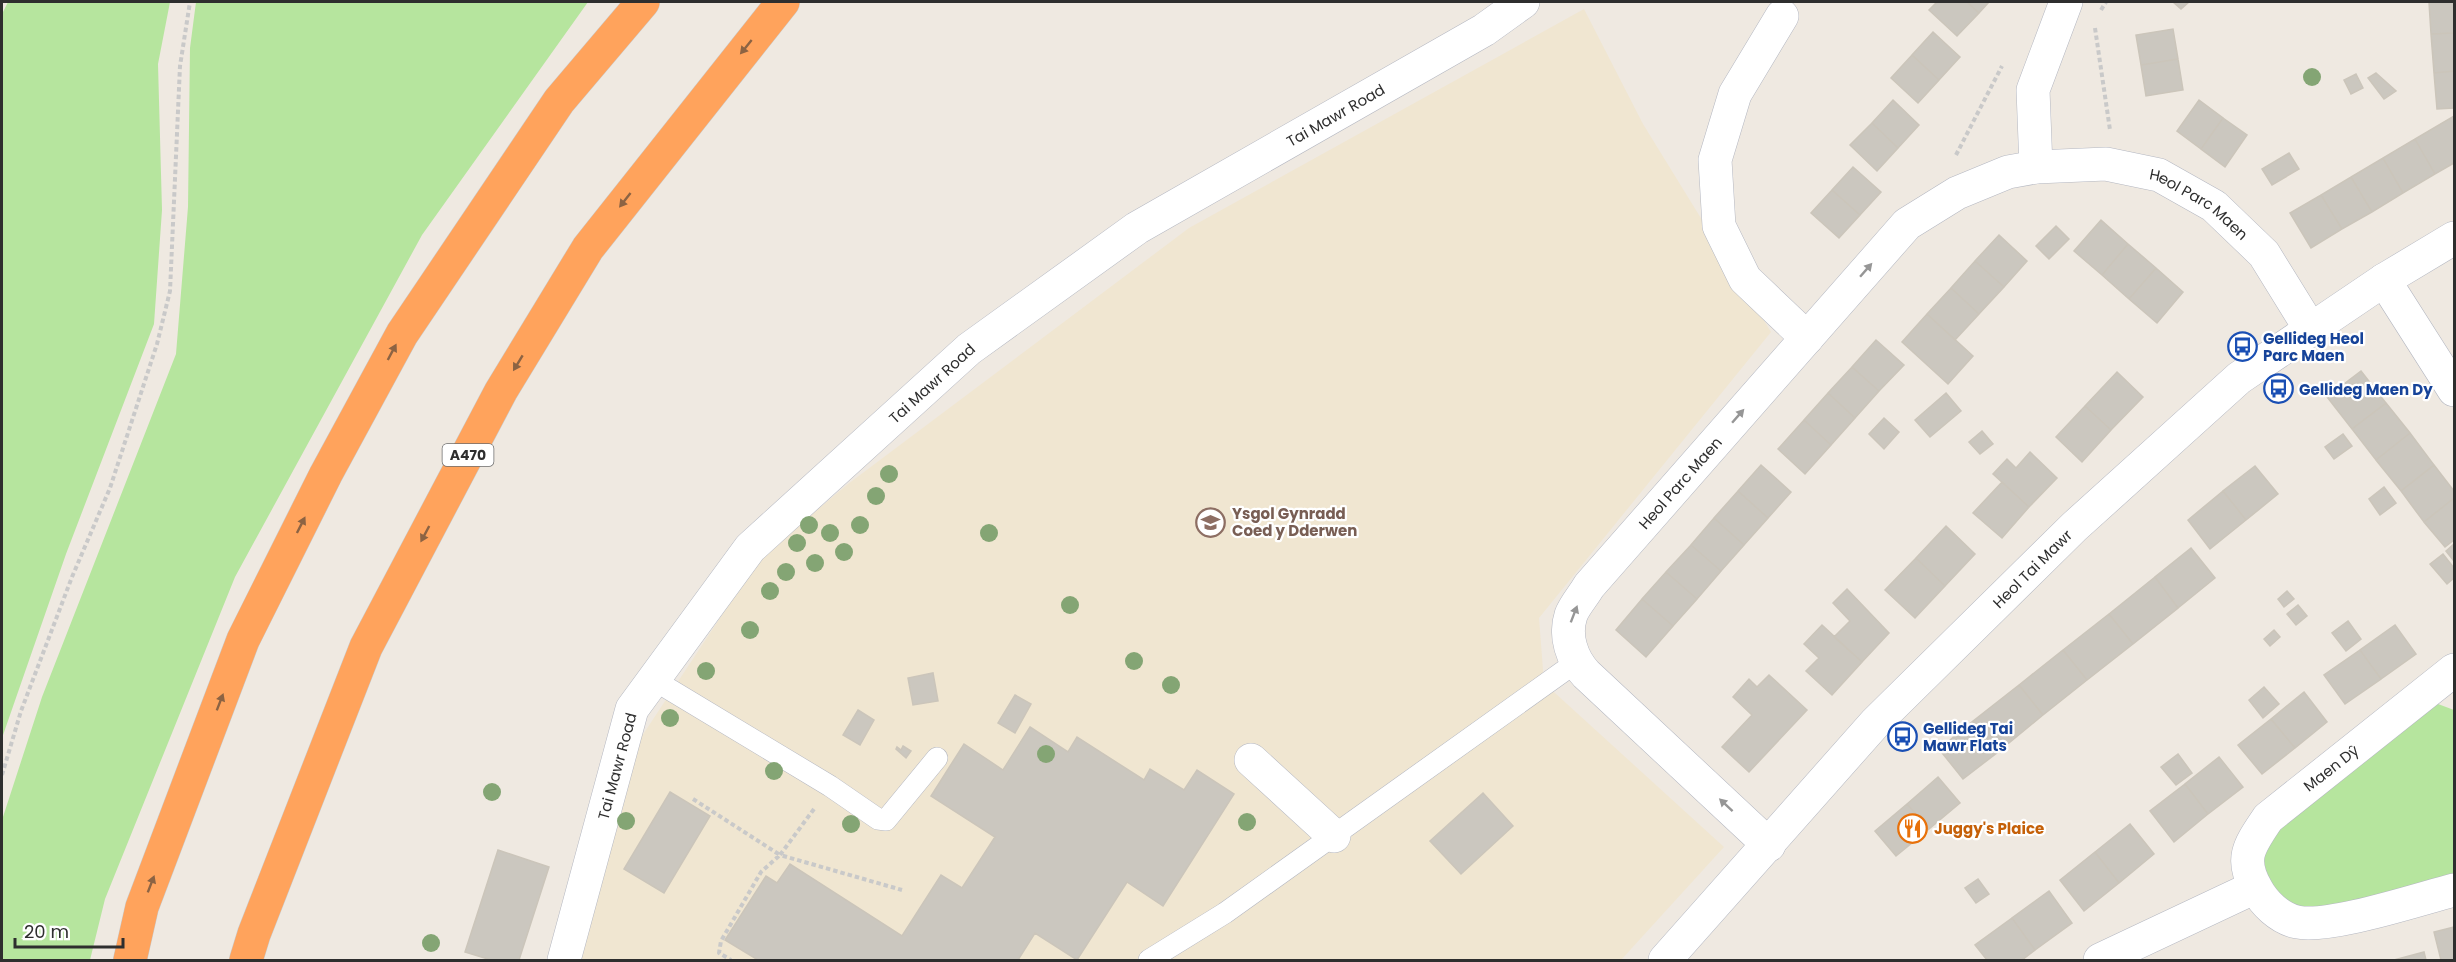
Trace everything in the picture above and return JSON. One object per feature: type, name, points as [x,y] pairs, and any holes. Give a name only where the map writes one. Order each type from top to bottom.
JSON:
[{"type":"highway","points":[[129,960],[142,907],[243,640],[326,474],[402,334],[559,101],[643,2]]},
{"type":"highway","name":"A470","points":[[246,960],[366,647],[501,391],[588,248],[783,2]]},
{"type":"street","name":"Tai Mawr Road","points":[[564,960],[632,709],[750,548],[969,349],[1137,228],[1484,30],[1523,2]]},
{"type":"street","points":[[2036,167],[2034,90],[2066,2]]},
{"type":"street","points":[[1782,16],[1735,94],[1715,160],[1719,226],[1745,279],[1806,338]]},
{"type":"street","name":"Heol Parc Maen","points":[[1575,663],[1569,644],[1571,616],[1590,586],[1907,224],[1957,194],[2008,172],[2036,167],[2116,166],[2159,175],[2214,206],[2264,254],[2311,330]]},
{"type":"street","name":"Heol Tai Mawr","points":[[1665,960],[1769,845],[1812,791],[1876,722],[2074,527],[2239,378],[2384,279],[2454,238]]},
{"type":"street","points":[[2384,279],[2454,390]]},
{"type":"street","points":[[1575,663],[1769,845]]},
{"type":"street","name":"Maen Dŷ","points":[[2454,670],[2268,818],[2251,843],[2246,870],[2264,904],[2296,922],[2334,921],[2454,890]]},
{"type":"street","points":[[1251,760],[1334,836]]},
{"type":"street","points":[[2100,960],[2255,887]]},
{"type":"lane","points":[[1149,960],[1225,913],[1575,663]]},
{"type":"lane","points":[[654,680],[830,786],[878,819],[886,820],[937,758]]},
{"type":"path","points":[[2,775],[21,711],[72,577],[110,488],[157,344],[170,291],[180,66],[190,2]]},
{"type":"path","points":[[2100,11],[2106,2]]},
{"type":"path","points":[[2094,21],[2116,166]]},
{"type":"path","points":[[731,960],[719,953],[721,941],[761,873],[780,855],[830,786]]},
{"type":"path","points":[[693,799],[780,855],[902,890]]},
{"type":"shaded area","name":"Ysgol Gynradd Coed y Dderwen","points":[[1584,9],[1643,124],[1771,332],[1539,618],[1544,683],[1724,847],[1621,960],[578,960],[636,745],[759,559],[848,484],[1189,228]]},
{"type":"green space","points":[[8,2],[170,2],[158,64],[162,210],[154,324],[66,554],[2,738],[2,14]]},
{"type":"green space","points":[[196,2],[588,2],[422,235],[235,577],[105,899],[90,960],[2,960],[2,820],[42,697],[176,354],[188,207],[190,48]]},
{"type":"green space","points":[[2438,704],[2454,710],[2454,881],[2297,914],[2253,870],[2282,821]]},
{"type":"building","points":[[1937,2],[1967,2],[1979,13],[1957,36],[1929,10]]},
{"type":"building","points":[[1967,2],[1989,2],[1979,13]]},
{"type":"building","points":[[2173,2],[2189,2],[2181,9]]},
{"type":"building","points":[[2429,2],[2454,2],[2454,33],[2431,34]]},
{"type":"building","points":[[2173,29],[2178,59],[2141,65],[2136,35]]},
{"type":"building","points":[[1933,32],[1960,57],[1939,80],[1912,55]]},
{"type":"building","points":[[2454,33],[2454,71],[2434,73],[2431,34]]},
{"type":"building","points":[[1912,55],[1939,80],[1918,103],[1891,78]]},
{"type":"building","points":[[2178,59],[2183,90],[2146,96],[2141,65]]},
{"type":"building","points":[[2454,71],[2454,108],[2437,109],[2434,73]]},
{"type":"building","points":[[2376,73],[2396,91],[2384,99],[2368,78]]},
{"type":"building","points":[[2356,74],[2363,88],[2351,94],[2344,80]]},
{"type":"building","points":[[1893,100],[1919,125],[1898,148],[1872,123]]},
{"type":"building","points":[[2199,100],[2223,118],[2201,149],[2177,131]]},
{"type":"building","points":[[2454,116],[2454,163],[2435,174],[2415,139]]},
{"type":"building","points":[[2223,118],[2247,135],[2225,167],[2201,149]]},
{"type":"building","points":[[1872,123],[1898,148],[1877,171],[1850,145]]},
{"type":"building","points":[[2415,139],[2435,174],[2403,193],[2383,158]]},
{"type":"building","points":[[2289,153],[2299,169],[2272,185],[2262,169]]},
{"type":"building","points":[[2383,158],[2403,193],[2372,212],[2351,177]]},
{"type":"building","points":[[1853,167],[1881,192],[1860,215],[1832,190]]},
{"type":"building","points":[[2351,177],[2372,212],[2342,229],[2321,195]]},
{"type":"building","points":[[1832,190],[1860,215],[1839,238],[1811,213]]},
{"type":"building","points":[[2321,195],[2342,229],[2311,248],[2290,213]]},
{"type":"building","points":[[2101,220],[2128,244],[2102,275],[2074,251]]},
{"type":"building","points":[[2056,226],[2069,239],[2049,259],[2036,246]]},
{"type":"building","points":[[1999,235],[2027,261],[2004,287],[1975,261]]},
{"type":"building","points":[[2128,244],[2156,268],[2129,299],[2102,275]]},
{"type":"building","points":[[1975,261],[2004,287],[1979,314],[1951,288]]},
{"type":"building","points":[[2156,268],[2183,292],[2157,323],[2129,299]]},
{"type":"building","points":[[1951,288],[1979,314],[1955,340],[1927,314]]},
{"type":"building","points":[[1927,314],[1973,356],[1948,384],[1902,342]]},
{"type":"building","points":[[1876,340],[1904,365],[1879,391],[1852,367]]},
{"type":"building","points":[[1852,367],[1879,391],[1855,418],[1828,393]]},
{"type":"building","points":[[2361,371],[2386,403],[2352,429],[2327,397]]},
{"type":"building","points":[[2117,372],[2143,397],[2111,430],[2085,406]]},
{"type":"building","points":[[1828,393],[1855,418],[1831,445],[1804,420]]},
{"type":"building","points":[[1946,393],[1961,411],[1930,437],[1915,420]]},
{"type":"building","points":[[2386,403],[2410,433],[2376,460],[2352,429]]},
{"type":"building","points":[[2085,406],[2111,430],[2082,462],[2056,437]]},
{"type":"building","points":[[1884,418],[1899,432],[1884,449],[1869,434]]},
{"type":"building","points":[[1804,420],[1831,445],[1805,474],[1778,449]]},
{"type":"building","points":[[1982,431],[1993,444],[1980,454],[1969,442]]},
{"type":"building","points":[[2410,433],[2434,465],[2401,491],[2376,460]]},
{"type":"building","points":[[2343,434],[2352,446],[2334,459],[2325,447]]},
{"type":"building","points":[[2030,452],[2057,478],[2029,507],[1993,474],[2007,459],[2016,468]]},
{"type":"building","points":[[1761,465],[1791,492],[1768,518],[1738,491]]},
{"type":"building","points":[[2434,465],[2454,491],[2454,498],[2424,522],[2401,491]]},
{"type":"building","points":[[2255,466],[2278,494],[2246,520],[2223,491]]},
{"type":"building","points":[[2002,482],[2029,507],[2002,538],[1973,513]]},
{"type":"building","points":[[2384,487],[2396,503],[2380,515],[2369,499]]},
{"type":"building","points":[[1738,491],[1768,518],[1744,545],[1714,518]]},
{"type":"building","points":[[2223,491],[2246,520],[2210,549],[2188,520]]},
{"type":"building","points":[[2454,498],[2454,540],[2445,547],[2424,522]]},
{"type":"building","points":[[1714,518],[1744,545],[1721,571],[1691,545]]},
{"type":"building","points":[[1946,526],[1975,554],[1945,586],[1916,558]]},
{"type":"building","points":[[2454,544],[2454,561],[2446,551]]},
{"type":"building","points":[[1691,545],[1721,571],[1697,599],[1666,572]]},
{"type":"building","points":[[2191,548],[2215,578],[2178,608],[2155,577]]},
{"type":"building","points":[[2443,554],[2454,568],[2454,578],[2447,584],[2430,564]]},
{"type":"building","points":[[1916,558],[1945,586],[1915,618],[1885,590]]},
{"type":"building","points":[[1666,572],[1697,599],[1673,626],[1642,599]]},
{"type":"building","points":[[2155,577],[2178,608],[2133,644],[2109,614]]},
{"type":"building","points":[[1847,589],[1889,633],[1862,662],[1834,637],[1850,621],[1833,603]]},
{"type":"building","points":[[2287,591],[2294,599],[2284,607],[2278,599]]},
{"type":"building","points":[[1642,599],[1673,626],[1646,657],[1616,630]]},
{"type":"building","points":[[2298,605],[2307,616],[2296,625],[2287,614]]},
{"type":"building","points":[[2109,614],[2133,644],[2087,680],[2063,650]]},
{"type":"building","points":[[2348,621],[2361,639],[2346,651],[2332,633]]},
{"type":"building","points":[[1822,625],[1862,662],[1832,695],[1806,671],[1819,658],[1804,644]]},
{"type":"building","points":[[2395,625],[2416,654],[2381,679],[2360,650]]},
{"type":"building","points":[[2274,630],[2280,637],[2270,646],[2264,639]]},
{"type":"building","points":[[2063,650],[2087,680],[2043,715],[2019,685]]},
{"type":"building","points":[[2360,650],[2381,679],[2345,704],[2324,675]]},
{"type":"building","points":[[933,673],[938,701],[913,705],[908,678]]},
{"type":"building","points":[[1769,675],[1807,710],[1749,772],[1722,747],[1752,715],[1733,697],[1749,679],[1757,687]]},
{"type":"building","points":[[2019,685],[2043,715],[1998,752],[1973,721]]},
{"type":"building","points":[[2264,687],[2279,704],[2263,718],[2249,700]]},
{"type":"building","points":[[2304,692],[2327,722],[2295,748],[2271,719]]},
{"type":"building","points":[[1015,695],[1031,704],[1015,733],[998,723]]},
{"type":"building","points":[[858,710],[874,720],[860,745],[843,735]]},
{"type":"building","points":[[2271,719],[2295,748],[2262,774],[2238,745]]},
{"type":"building","points":[[1973,721],[1998,752],[1963,779],[1939,749]]},
{"type":"building","points":[[1030,727],[1068,752],[1077,737],[1144,780],[1150,769],[1184,790],[1197,770],[1234,794],[1163,906],[1127,882],[1077,960],[1035,933],[1018,960],[758,960],[725,940],[766,876],[777,883],[790,864],[902,936],[941,875],[962,888],[995,837],[931,796],[964,744],[1003,770]]},
{"type":"building","points":[[903,746],[911,751],[906,758],[896,749],[897,747],[901,750]]},
{"type":"building","points":[[2178,754],[2192,773],[2176,785],[2161,767]]},
{"type":"building","points":[[2219,757],[2243,787],[2208,814],[2185,784]]},
{"type":"building","points":[[1938,777],[1960,803],[1929,829],[1907,804]]},
{"type":"building","points":[[2185,784],[2208,814],[2174,842],[2150,811]]},
{"type":"building","points":[[670,792],[710,816],[664,893],[624,869]]},
{"type":"building","points":[[1483,793],[1513,826],[1461,874],[1430,841]]},
{"type":"building","points":[[1907,804],[1929,829],[1896,856],[1875,831]]},
{"type":"building","points":[[2130,824],[2154,854],[2119,883],[2095,852]]},
{"type":"building","points":[[498,850],[549,867],[519,960],[491,960],[465,952]]},
{"type":"building","points":[[2095,852],[2119,883],[2084,911],[2060,880]]},
{"type":"building","points":[[1978,879],[1989,894],[1976,903],[1965,888]]},
{"type":"building","points":[[2049,891],[2072,923],[2035,950],[2012,918]]},
{"type":"building","points":[[2012,918],[2035,950],[2022,960],[1987,960],[1975,945]]},
{"type":"building","points":[[2454,927],[2454,960],[2441,960],[2434,932]]},
{"type":"building","points":[[2424,952],[2426,960],[2394,960]]},
{"type":"place","name":"Gellideg Heol Parc Maen","points":[[2242,347]]},
{"type":"place","name":"Gellideg Maen Dy","points":[[2278,389]]},
{"type":"place","name":"Ysgol Gynradd Coed y Dderwen","points":[[1211,522]]},
{"type":"place","name":"Gellideg Tai Mawr Flats","points":[[1902,737]]},
{"type":"place","name":"Juggy's Plaice","points":[[1913,828]]}]
